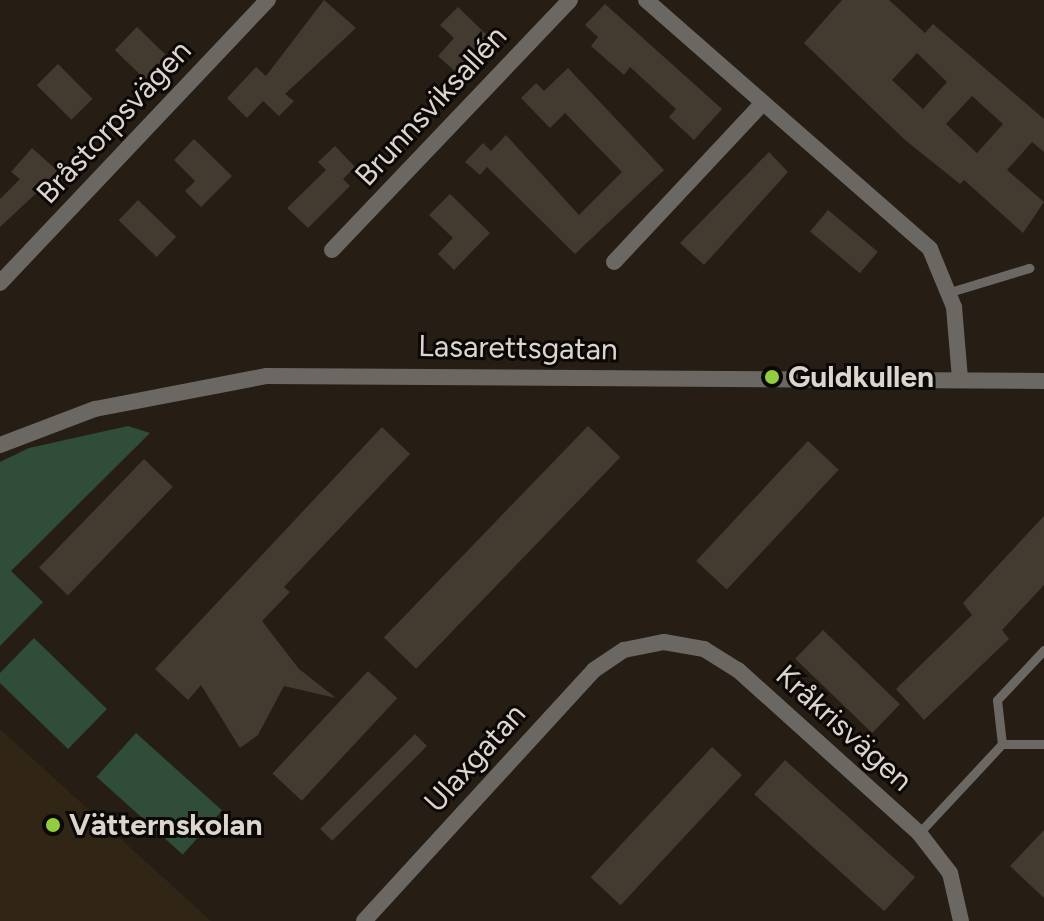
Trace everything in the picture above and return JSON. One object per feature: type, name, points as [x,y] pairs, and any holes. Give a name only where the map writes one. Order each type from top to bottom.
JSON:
[{"type":"street","name":"Bråstorpsvägen","points":[[0,283],[268,0]]},
{"type":"street","name":"Brunnsviksallén","points":[[332,250],[570,0]]},
{"type":"street","points":[[646,0],[930,249],[950,292],[960,378]]},
{"type":"street","points":[[614,262],[763,103]]},
{"type":"street","name":"Lasarettsgatan","points":[[0,445],[95,409],[267,376],[960,378],[1044,381]]},
{"type":"street","name":"Kråkrisvägen","points":[[637,646],[677,642],[719,656],[919,833],[950,873],[961,921]]},
{"type":"street","name":"Ulaxgatan","points":[[364,921],[594,670],[637,646]]},
{"type":"lane","points":[[950,292],[1029,268]]},
{"type":"lane","points":[[1002,744],[997,700],[1044,650]]},
{"type":"lane","points":[[919,833],[1002,744],[1044,744]]},
{"type":"shaded area","name":"Vätternskolan","points":[[0,729],[211,921],[0,921]]},
{"type":"green space","points":[[128,426],[150,433],[11,571],[43,602],[0,646],[0,462],[29,448]]},
{"type":"green space","points":[[34,638],[107,709],[68,749],[0,683],[0,673]]},
{"type":"green space","points":[[136,733],[222,811],[183,854],[97,777]]},
{"type":"building","points":[[324,0],[356,28],[285,94],[294,101],[279,116],[263,101],[247,118],[227,98],[256,67],[266,76]]},
{"type":"building","points":[[842,0],[889,0],[925,33],[933,24],[1044,119],[1044,152],[1032,142],[1007,170],[1044,202],[1023,233],[964,180],[960,184],[905,140],[804,43]],"holes":[[[917,53],[947,82],[923,109],[892,80]],[[972,96],[1003,124],[977,153],[946,124]]]},
{"type":"building","points":[[605,4],[722,109],[694,140],[669,117],[676,109],[630,67],[624,75],[591,46],[598,37],[585,25]]},
{"type":"building","points":[[458,7],[491,39],[458,74],[438,56],[454,38],[440,25]]},
{"type":"building","points":[[137,27],[167,56],[145,79],[115,50]]},
{"type":"building","points":[[58,64],[93,99],[71,120],[37,85]]},
{"type":"building","points":[[568,68],[664,170],[575,254],[487,167],[480,175],[465,162],[483,143],[491,151],[506,135],[579,215],[622,172],[565,113],[550,128],[521,98],[536,83],[544,91]]},
{"type":"building","points":[[194,139],[232,176],[201,207],[185,191],[195,181],[174,160]]},
{"type":"building","points":[[335,146],[355,167],[343,179],[350,186],[308,228],[287,208],[326,170],[318,162]]},
{"type":"building","points":[[32,148],[59,172],[0,227],[0,199],[20,179],[11,172]]},
{"type":"building","points":[[769,152],[788,172],[704,265],[680,243]]},
{"type":"building","points":[[450,194],[490,233],[454,270],[438,254],[453,238],[429,215]]},
{"type":"building","points":[[138,200],[176,237],[157,257],[119,220]]},
{"type":"building","points":[[828,210],[878,252],[860,273],[810,231]]},
{"type":"building","points":[[588,426],[620,457],[416,669],[384,637]]},
{"type":"building","points":[[382,427],[410,454],[284,587],[290,592],[262,621],[299,669],[336,698],[284,686],[258,735],[240,748],[201,685],[188,700],[155,669]]},
{"type":"building","points":[[808,441],[839,470],[727,590],[696,561]]},
{"type":"building","points":[[144,459],[173,487],[68,595],[39,568]]},
{"type":"building","points":[[1044,516],[1044,585],[1002,630],[1009,639],[924,720],[896,689],[972,615],[963,603]]},
{"type":"building","points":[[823,630],[900,704],[872,733],[795,659]]},
{"type":"building","points":[[368,671],[397,698],[302,801],[273,773]]},
{"type":"building","points":[[415,734],[427,746],[332,841],[320,829]]},
{"type":"building","points":[[712,747],[742,775],[621,905],[591,877]]},
{"type":"building","points":[[785,760],[915,877],[884,911],[754,794]]},
{"type":"building","points":[[1044,830],[1044,898],[1010,866]]},
{"type":"place","name":"Guldkullen","points":[[772,377]]},
{"type":"place","name":"Vätternskolan","points":[[53,825]]}]
